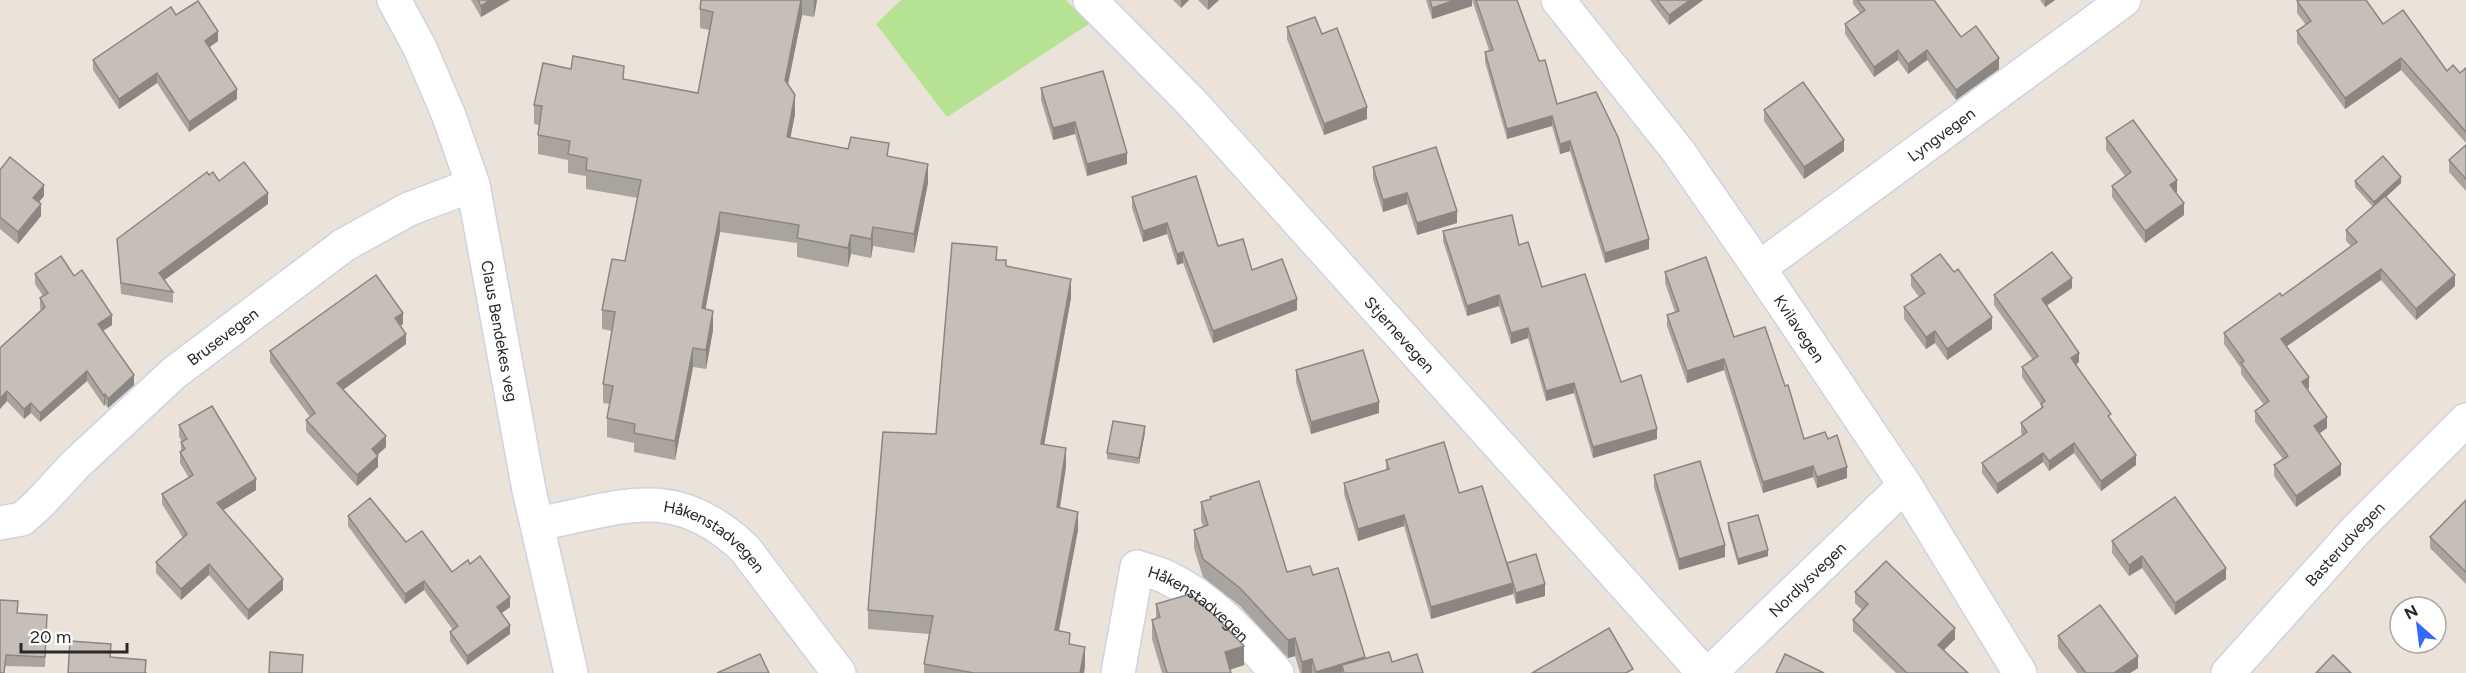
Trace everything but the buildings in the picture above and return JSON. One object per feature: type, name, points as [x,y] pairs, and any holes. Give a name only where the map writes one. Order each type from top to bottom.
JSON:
[{"type":"street","name":"Claus Bendekes veg","points":[[394,0],[420,48],[445,106],[473,185],[537,524],[571,673]]},
{"type":"street","name":"Stjernevegen","points":[[1090,0],[1192,103],[1704,673]]},
{"type":"street","name":"Kvilavegen","points":[[1558,0],[1678,151],[1759,268],[1905,485],[2020,673]]},
{"type":"street","name":"Lyngvegen","points":[[1759,268],[2124,0]]},
{"type":"street","name":"Brusevegen","points":[[0,523],[22,519],[39,504],[75,464],[174,373],[344,245],[418,205],[473,185]]},
{"type":"street","name":"Basterudvegen","points":[[2228,673],[2357,529],[2465,422]]},
{"type":"street","name":"Nordlysvegen","points":[[1710,673],[1905,485]]},
{"type":"street","name":"Håkenstadvegen","points":[[537,524],[628,506],[651,504],[678,507],[704,517],[726,531],[745,549],[839,673]]},
{"type":"street","name":"Håkenstadvegen","points":[[1118,673],[1137,567],[1168,578],[1202,598],[1243,635],[1277,673]]},
{"type":"green space","points":[[901,0],[1066,0],[1089,24],[947,117],[876,24]]}]
